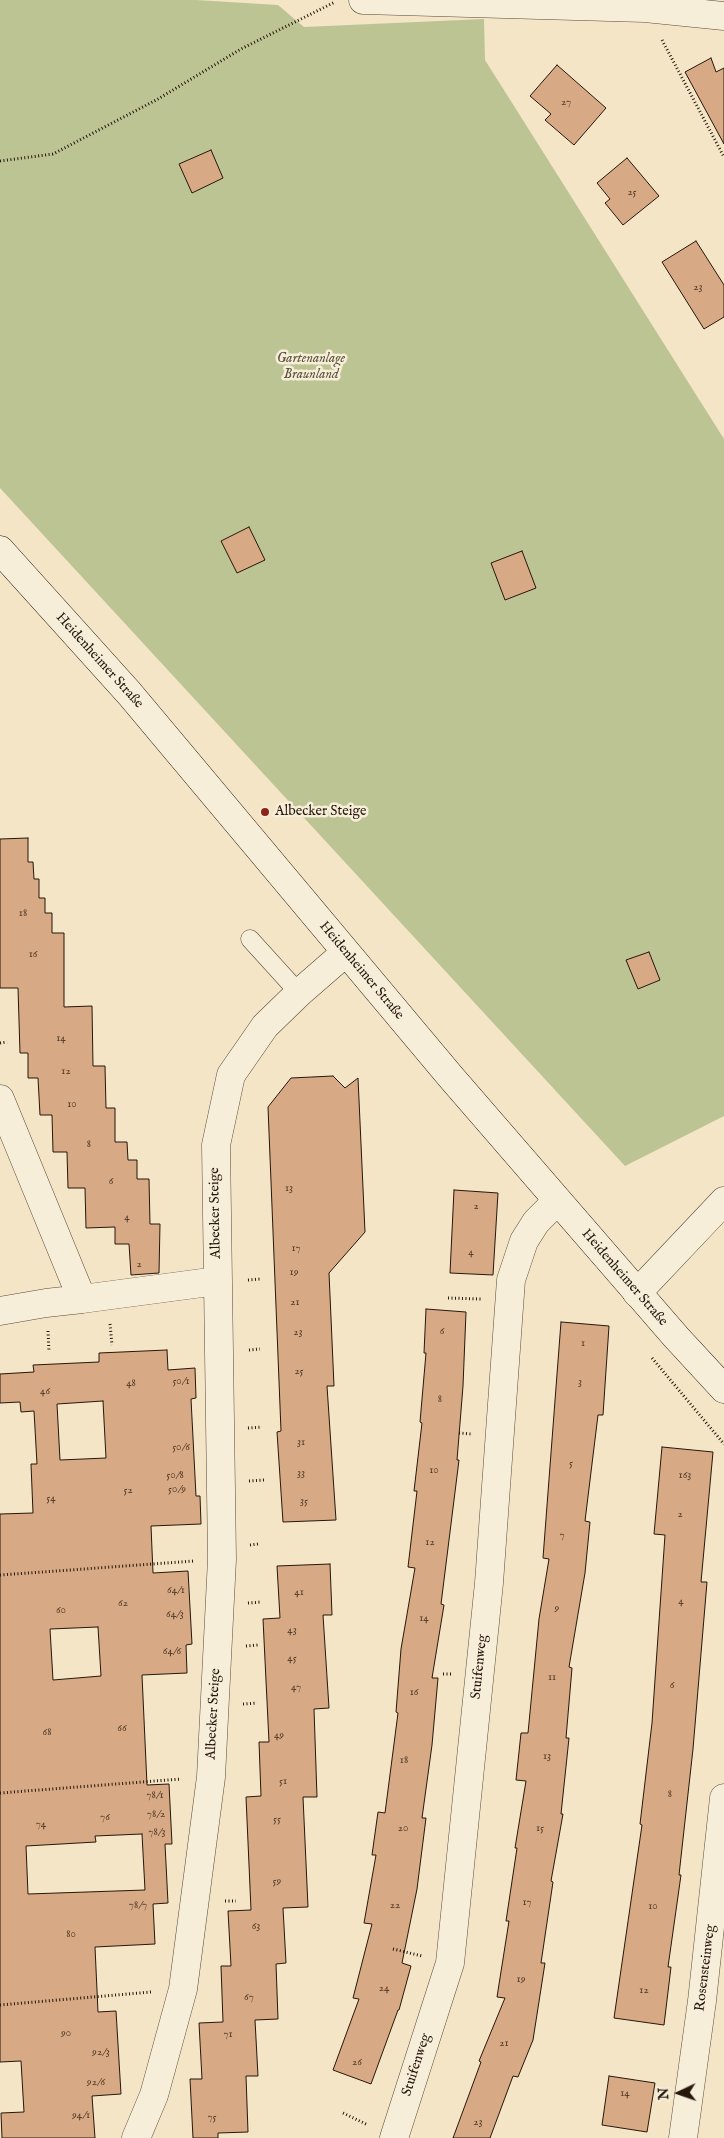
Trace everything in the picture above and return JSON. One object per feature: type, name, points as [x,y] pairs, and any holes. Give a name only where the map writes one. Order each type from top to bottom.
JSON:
[{"type":"street","points":[[362,0],[645,8],[724,16]]},
{"type":"street","name":"Heidenheimer Straße","points":[[0,550],[128,693],[557,1201],[724,1389]]},
{"type":"street","name":"Albecker Steige","points":[[136,2138],[154,2095],[183,1989],[212,1777],[222,1559],[216,1145],[231,1075],[265,1026],[299,993],[346,953]]},
{"type":"street","points":[[0,1099],[82,1299]]},
{"type":"street","name":"Stuifenweg","points":[[394,2138],[450,1963],[489,1583],[511,1280],[524,1241],[536,1222],[557,1201]]},
{"type":"street","points":[[637,1293],[724,1201]]},
{"type":"street","points":[[0,1311],[46,1303],[217,1281]]},
{"type":"street","name":"Rosensteinweg","points":[[683,2138],[702,2001],[724,1798]]},
{"type":"lane","points":[[250,939],[299,993]]},
{"type":"path","points":[[0,161],[53,154],[158,99],[241,49],[340,0]]},
{"type":"path","points":[[645,8],[724,157]]},
{"type":"path","points":[[0,1042],[8,1042]]},
{"type":"path","points":[[0,1574],[222,1559]]},
{"type":"path","points":[[0,1793],[212,1777]]},
{"type":"path","points":[[0,2005],[183,1989]]},
{"type":"green space","name":"Gartenanlage Braunland","points":[[0,0],[196,0],[278,5],[304,27],[484,19],[485,60],[724,439],[724,1116],[625,1166],[0,488]]},
{"type":"building","points":[[711,58],[716,72],[724,68],[724,144],[685,72]]},
{"type":"building","points":[[557,65],[606,108],[574,145],[545,120],[551,114],[530,96]]},
{"type":"building","points":[[211,150],[223,178],[192,193],[179,164]]},
{"type":"building","points":[[627,158],[659,196],[623,225],[605,203],[610,199],[597,183]]},
{"type":"building","points":[[696,241],[724,285],[724,317],[704,329],[662,262]]},
{"type":"building","points":[[249,527],[265,560],[237,573],[221,541]]},
{"type":"building","points":[[522,551],[536,588],[505,600],[491,563]]},
{"type":"building","points":[[28,838],[28,862],[33,862],[34,879],[39,879],[39,898],[45,898],[45,913],[52,913],[52,933],[64,933],[64,1007],[92,1006],[93,1066],[105,1066],[106,1108],[115,1108],[115,1142],[127,1142],[128,1160],[137,1160],[137,1179],[149,1179],[150,1224],[160,1224],[159,1273],[131,1275],[129,1244],[115,1244],[115,1227],[86,1228],[85,1188],[68,1188],[67,1152],[53,1152],[52,1115],[40,1115],[38,1078],[28,1078],[28,1053],[20,1053],[18,988],[0,988],[0,839]]},
{"type":"building","points":[[649,952],[660,980],[638,989],[626,960]]},
{"type":"building","points":[[333,1076],[345,1088],[358,1078],[365,1232],[329,1273],[334,1386],[327,1386],[336,1520],[283,1522],[277,1432],[281,1431],[268,1107],[291,1078]]},
{"type":"building","points":[[454,1190],[498,1193],[493,1275],[450,1273]]},
{"type":"building","points":[[426,1309],[466,1312],[457,1460],[459,1460],[441,1604],[444,1605],[432,1678],[438,1678],[432,1745],[422,1818],[426,1818],[417,1889],[402,1963],[411,1966],[399,2010],[371,2084],[333,2070],[359,1999],[353,1998],[372,1924],[364,1923],[376,1855],[372,1855],[378,1812],[385,1813],[398,1713],[396,1712],[401,1649],[415,1568],[408,1567],[417,1491],[414,1491],[422,1423],[420,1422],[426,1353],[424,1353]]},
{"type":"building","points":[[561,1322],[609,1326],[603,1415],[598,1415],[585,1521],[590,1522],[585,1573],[569,1667],[572,1668],[566,1738],[569,1738],[561,1814],[563,1814],[551,1881],[553,1882],[541,1963],[545,1963],[533,2040],[518,2077],[513,2076],[490,2138],[453,2138],[481,2062],[479,2061],[505,1998],[497,1997],[509,1921],[506,1921],[517,1848],[515,1848],[526,1781],[516,1780],[521,1733],[528,1733],[539,1619],[549,1559],[543,1558]]},
{"type":"building","points":[[167,1350],[168,1370],[195,1368],[196,1398],[191,1399],[196,1496],[200,1496],[201,1524],[151,1526],[153,1573],[188,1571],[192,1644],[186,1645],[187,1673],[142,1675],[147,1785],[169,1784],[172,1844],[165,1844],[168,1903],[153,1904],[155,1944],[95,1947],[98,2012],[116,2011],[121,2094],[92,2096],[95,2138],[2,2138],[1,2113],[24,2112],[21,2061],[0,2062],[0,1514],[33,1513],[31,1464],[37,1464],[34,1411],[21,1412],[20,1402],[0,1403],[0,1374],[34,1372],[33,1365],[99,1362],[99,1353]],"holes":[[[103,1401],[106,1458],[60,1460],[57,1404]],[[98,1627],[101,1676],[53,1680],[50,1629]],[[142,1834],[145,1890],[28,1894],[26,1846],[96,1842],[95,1836]]]},
{"type":"building","points":[[662,1447],[713,1452],[701,1582],[707,1582],[693,1749],[679,1875],[681,1875],[668,1967],[671,1967],[664,2025],[614,2018],[642,1825],[640,1824],[652,1723],[665,1535],[654,1534]]},
{"type":"building","points":[[330,1564],[332,1615],[323,1615],[329,1708],[314,1709],[317,1797],[303,1797],[308,1907],[283,1908],[286,1963],[276,1964],[278,2019],[255,2020],[258,2076],[246,2076],[248,2132],[218,2133],[218,2138],[193,2138],[190,2079],[202,2079],[199,2023],[223,2022],[221,1966],[231,1966],[228,1911],[251,1910],[246,1797],[261,1796],[259,1742],[269,1742],[263,1619],[280,1618],[277,1566]]},
{"type":"building","points":[[609,2076],[655,2083],[647,2132],[602,2125]]},
{"type":"place","name":"Albecker Steige","points":[[265,812]]}]
